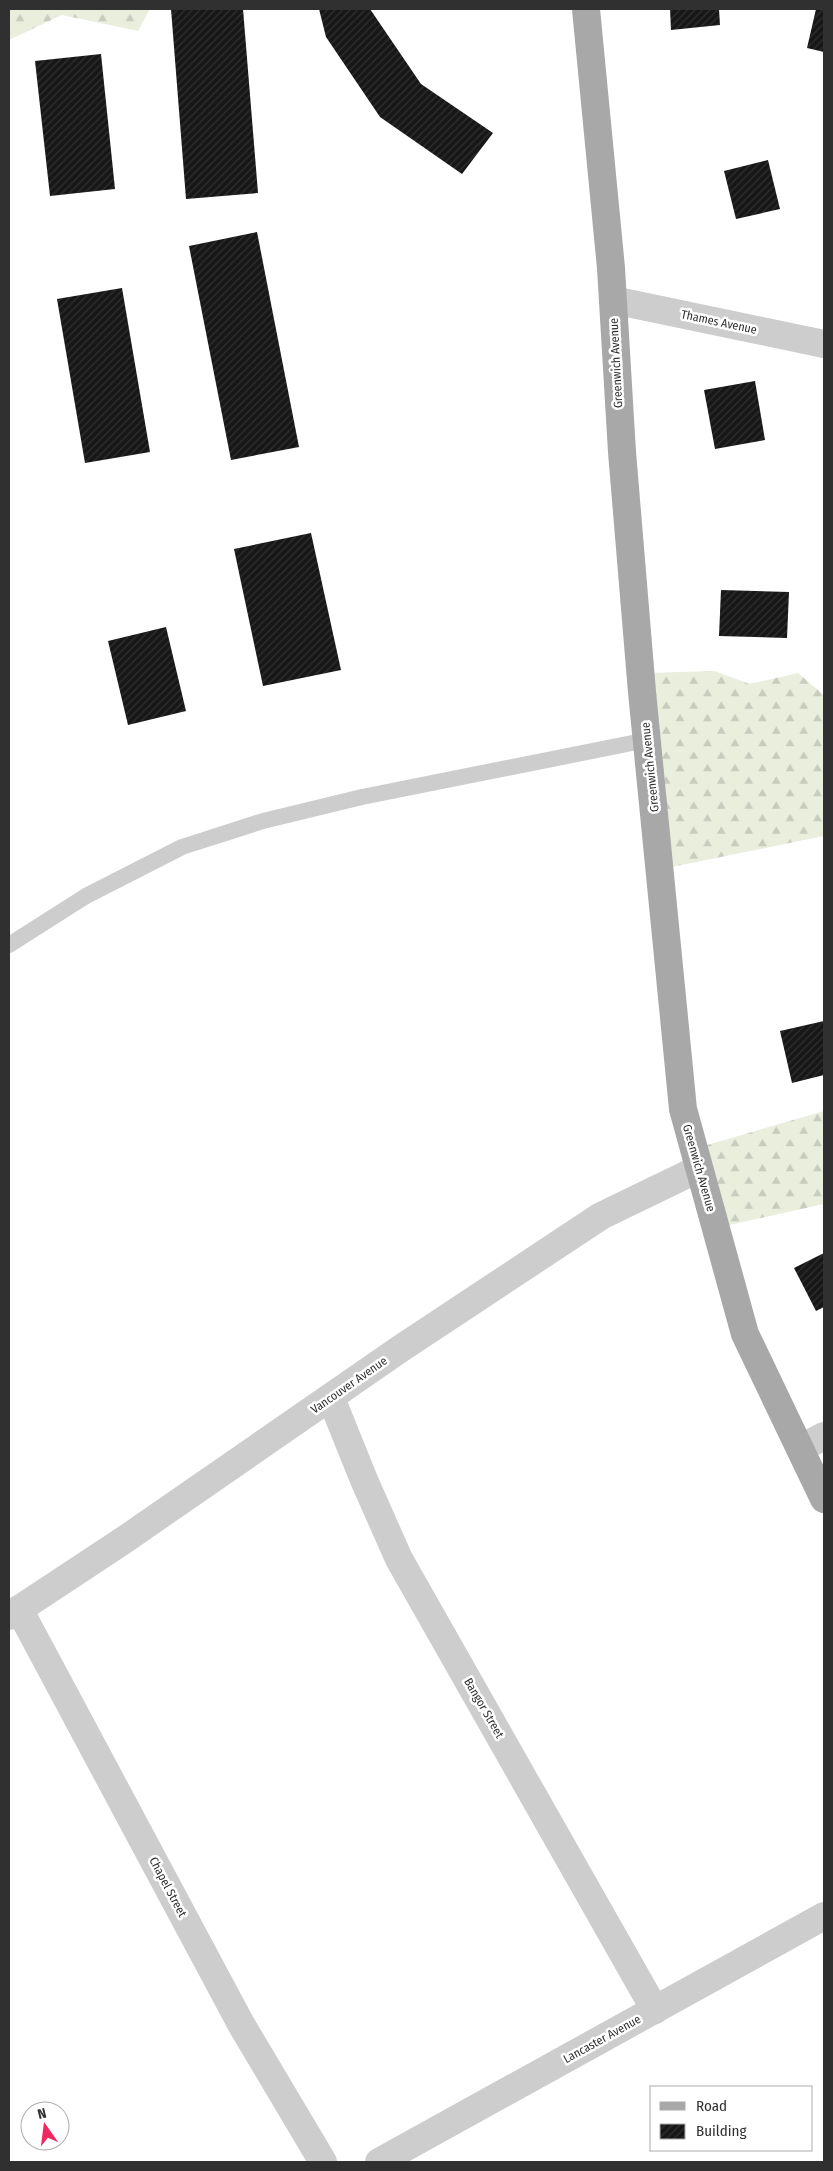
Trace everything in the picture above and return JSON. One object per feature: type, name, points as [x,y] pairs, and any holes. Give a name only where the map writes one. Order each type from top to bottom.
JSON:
[{"type":"main road","name":"Greenwich Avenue","points":[[586,9],[613,300],[622,452],[647,740],[683,1109],[698,1169],[746,1334],[813,1442],[824,1499]]},
{"type":"street","name":"Thames Avenue","points":[[613,300],[824,344]]},
{"type":"street","name":"Vancouver Avenue","points":[[14,1612],[331,1398],[400,1349],[601,1216],[698,1169]]},
{"type":"street","name":"Bangor Street","points":[[331,1398],[364,1480],[399,1559],[655,2010]]},
{"type":"street","name":"Chapel Street","points":[[14,1612],[236,2016],[323,2162]]},
{"type":"street","name":"Lancaster Avenue","points":[[379,2162],[824,1916]]},
{"type":"lane","points":[[9,945],[86,896],[182,847],[263,821],[362,797],[647,740]]},
{"type":"green space","points":[[9,9],[150,9],[138,31],[62,15],[9,40]]},
{"type":"green space","points":[[714,671],[750,684],[798,673],[824,695],[824,836],[662,869],[646,673]]},
{"type":"green space","points":[[824,1111],[824,1204],[720,1227],[697,1148]]},
{"type":"building","points":[[171,9],[243,9],[258,193],[186,199]]},
{"type":"building","points":[[319,9],[370,9],[421,84],[493,133],[462,174],[380,117],[326,37]]},
{"type":"building","points":[[670,9],[719,9],[720,25],[671,30]]},
{"type":"building","points":[[816,9],[824,9],[824,52],[807,48]]},
{"type":"building","points":[[101,54],[115,189],[50,196],[35,61]]},
{"type":"building","points":[[768,160],[780,209],[736,219],[724,171]]},
{"type":"building","points":[[257,232],[299,447],[231,460],[189,246]]},
{"type":"building","points":[[122,288],[150,452],[85,463],[57,299]]},
{"type":"building","points":[[755,381],[765,440],[715,449],[704,390]]},
{"type":"building","points":[[311,533],[341,670],[263,686],[234,549]]},
{"type":"building","points":[[721,590],[789,592],[787,638],[719,636]]},
{"type":"building","points":[[166,627],[186,711],[128,725],[108,641]]},
{"type":"building","points":[[824,1021],[824,1075],[792,1083],[780,1031]]},
{"type":"building","points":[[824,1253],[824,1307],[816,1311],[794,1268]]}]
